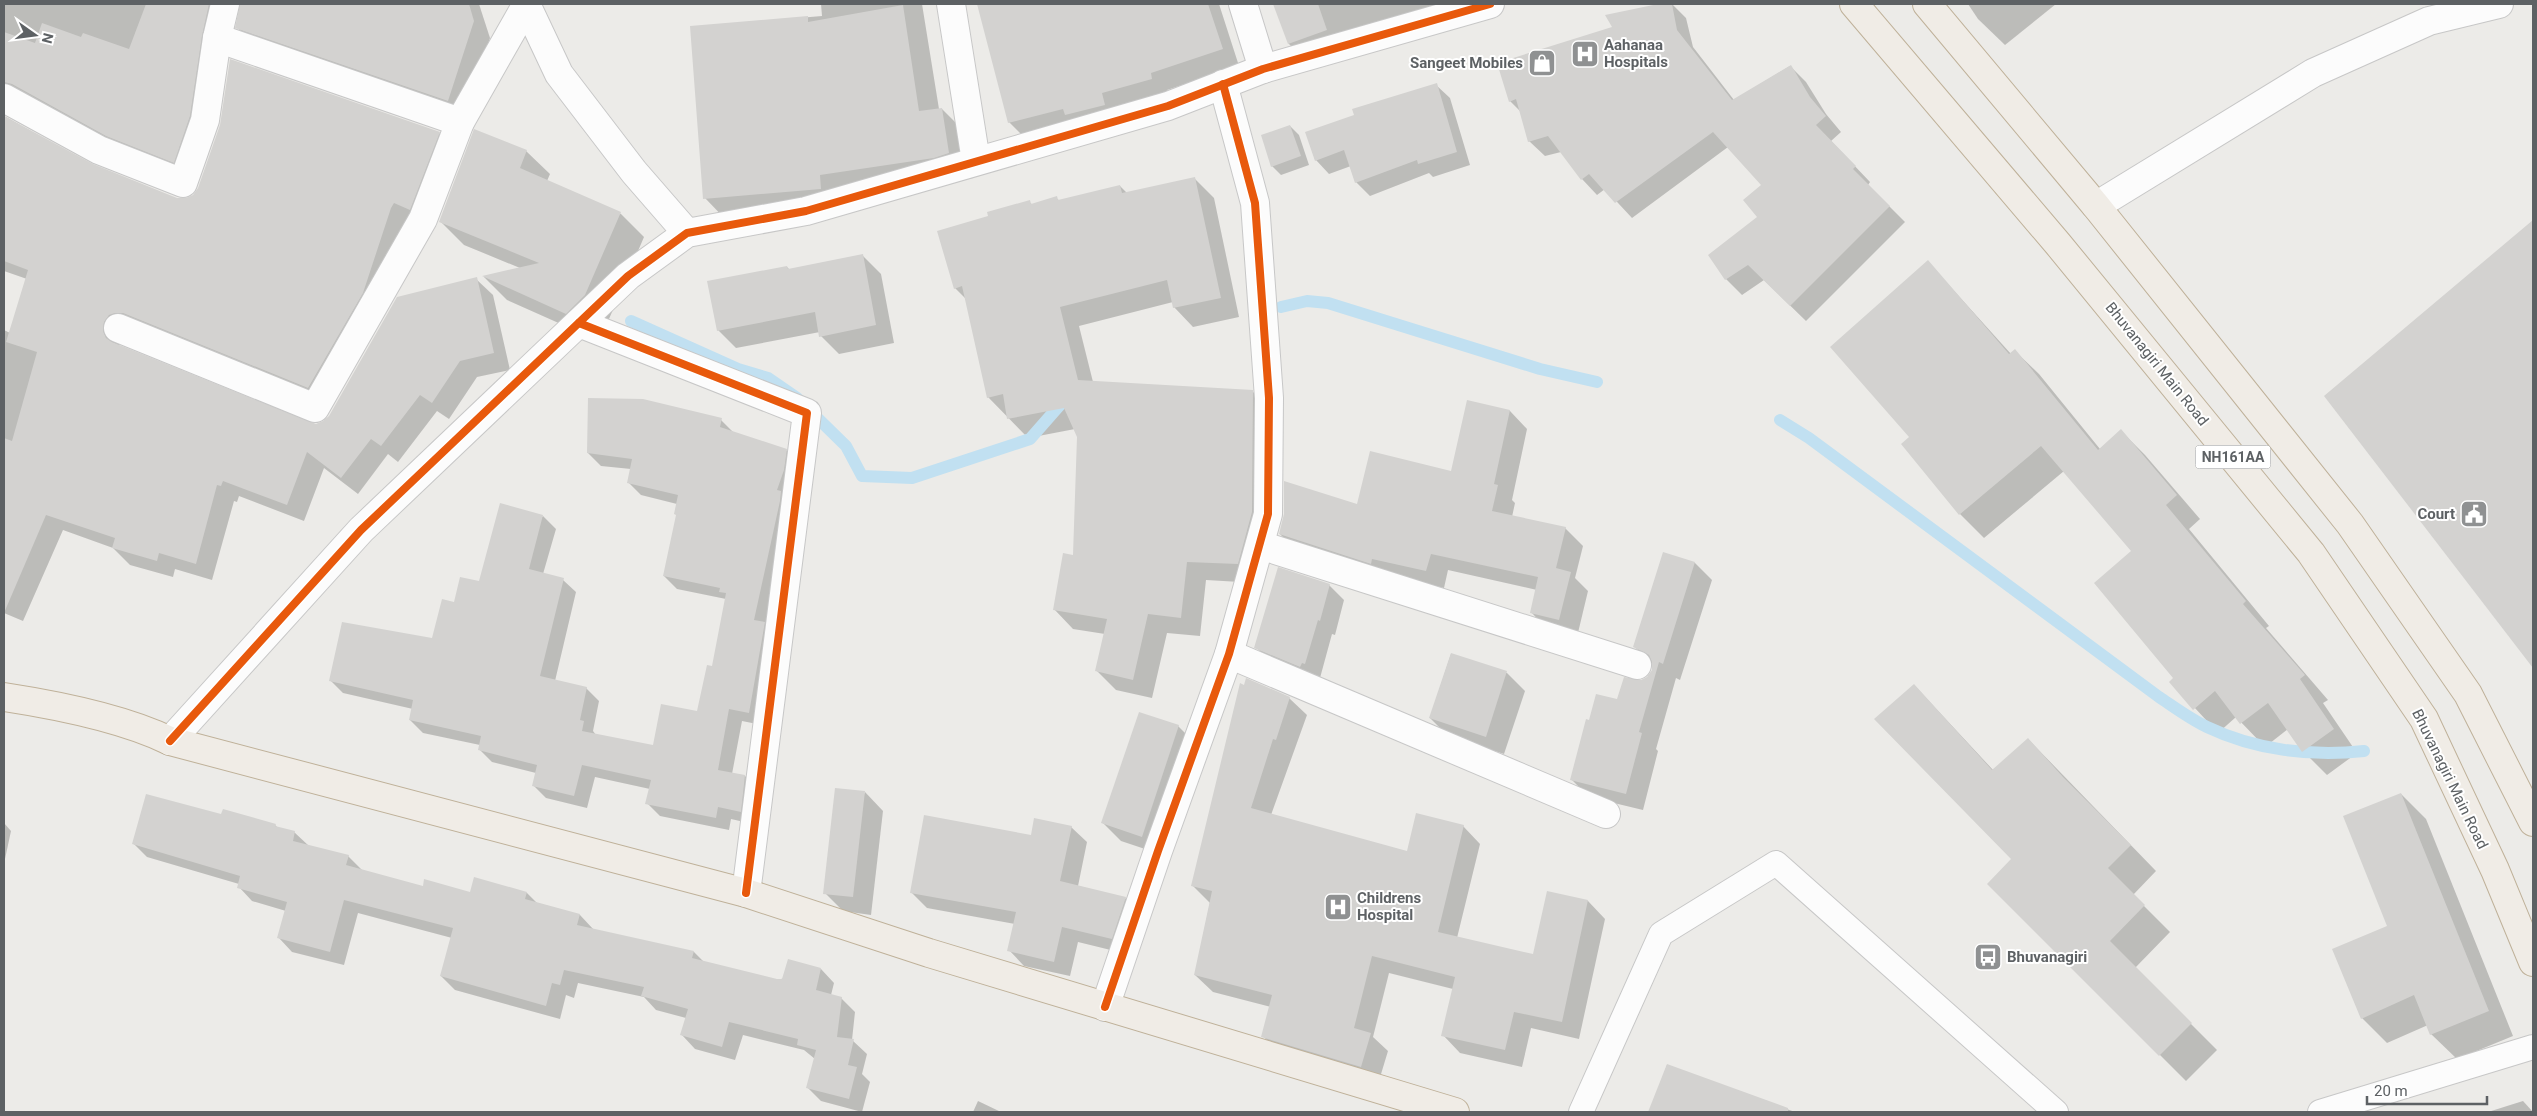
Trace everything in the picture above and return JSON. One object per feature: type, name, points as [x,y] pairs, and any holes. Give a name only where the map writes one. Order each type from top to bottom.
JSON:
[{"type":"highway","name":"Bhuvanagiri Main Road","points":[[1854,4],[2065,251],[2311,552],[2424,719],[2495,870],[2533,962]]},
{"type":"highway","name":"NH161AA","points":[[1926,4],[2096,206],[2350,524],[2468,694],[2533,822]]},
{"type":"highway","points":[[4,697],[30,701],[144,728],[170,740],[746,893],[929,953],[1455,1112]]},
{"type":"street","points":[[4,98],[99,150],[183,183],[205,120],[217,38],[225,4]]},
{"type":"street","points":[[526,4],[559,74],[634,172],[687,233]]},
{"type":"street","points":[[118,328],[315,408],[423,219],[460,122],[526,4]]},
{"type":"street","points":[[951,4],[976,161]]},
{"type":"street","points":[[1243,4],[1262,69]]},
{"type":"street","points":[[170,740],[361,530],[628,276],[687,233],[806,211],[1168,106],[1262,69],[1490,4]]},
{"type":"street","points":[[2096,206],[2313,73],[2429,21],[2499,4]]},
{"type":"street","points":[[217,38],[460,122]]},
{"type":"street","points":[[1105,1006],[1164,833],[1229,654],[1268,514],[1269,398],[1255,202],[1223,84]]},
{"type":"street","points":[[579,323],[807,413],[746,893]]},
{"type":"street","points":[[1260,545],[1637,665]]},
{"type":"street","points":[[1229,654],[1606,814]]},
{"type":"lane","points":[[1580,1112],[1660,934],[1776,863],[2056,1112]]},
{"type":"lane","points":[[2320,1112],[2533,1047]]},
{"type":"building","points":[[146,4],[209,4],[202,36],[190,116],[174,163],[106,136],[12,84],[4,82],[4,32],[35,43],[42,23],[81,37],[83,33],[129,49]]},
{"type":"building","points":[[240,4],[469,4],[474,21],[448,101],[235,28]]},
{"type":"building","points":[[977,4],[1208,4],[1223,49],[1151,73],[1152,79],[1102,93],[1105,105],[1065,115],[1063,109],[1008,123]]},
{"type":"building","points":[[1273,4],[1318,4],[1327,30],[1288,44]]},
{"type":"building","points":[[1658,4],[1672,4],[1677,30],[1732,100],[1791,65],[1810,97],[1826,116],[1816,125],[1856,166],[1853,169],[1890,206],[1790,306],[1748,265],[1725,280],[1708,255],[1757,217],[1743,200],[1761,185],[1713,132],[1615,203],[1589,174],[1581,180],[1548,136],[1528,142],[1516,99],[1509,102],[1497,63],[1612,27],[1605,15]]},
{"type":"building","points":[[903,5],[919,111],[942,108],[949,153],[934,158],[820,175],[821,189],[703,199],[690,26],[808,16],[808,22]]},
{"type":"building","points":[[230,59],[440,132],[410,210],[394,203],[391,208],[363,293],[308,388],[123,313],[109,315],[104,322],[103,331],[106,338],[316,424],[329,416],[397,297],[477,277],[494,353],[460,361],[432,403],[420,395],[381,446],[371,439],[341,478],[307,452],[287,505],[223,481],[221,486],[217,485],[196,564],[159,553],[157,561],[112,548],[115,538],[46,515],[4,613],[4,438],[12,441],[37,352],[6,342],[28,270],[4,261],[4,116],[93,164],[177,198],[186,198],[193,195],[198,188],[220,125]]},
{"type":"building","points":[[1437,83],[1457,152],[1418,164],[1417,160],[1355,183],[1344,150],[1315,161],[1305,132],[1354,115],[1352,109]]},
{"type":"building","points":[[1290,125],[1301,156],[1271,167],[1261,135]]},
{"type":"building","points":[[474,129],[527,150],[520,168],[621,212],[585,295],[566,314],[482,276],[539,263],[439,222]]},
{"type":"building","points":[[1195,177],[1221,298],[1173,308],[1167,280],[1060,307],[1078,380],[1253,390],[1252,512],[1238,564],[1187,562],[1181,618],[1148,614],[1133,680],[1095,671],[1107,619],[1053,610],[1063,553],[1073,555],[1077,437],[1064,408],[1007,419],[1003,394],[987,398],[962,286],[954,289],[937,231],[988,216],[987,212],[1030,200],[1031,204],[1057,196],[1058,200],[1120,185],[1122,193]]},
{"type":"building","name":"Court","points":[[2533,220],[2533,668],[2324,396]]},
{"type":"building","points":[[863,254],[876,325],[819,337],[815,312],[717,331],[707,281],[787,266],[788,269]]},
{"type":"building","points":[[1928,260],[2009,354],[2015,349],[2098,450],[2121,429],[2177,495],[2166,505],[2246,601],[2243,604],[2305,675],[2300,679],[2334,729],[2302,752],[2268,703],[2240,724],[2215,691],[2193,710],[2169,682],[2173,678],[2094,583],[2131,551],[2041,446],[1959,515],[1901,444],[1909,437],[1830,347]]},
{"type":"building","points":[[588,398],[643,399],[722,418],[720,427],[787,449],[784,470],[777,490],[781,491],[780,501],[754,620],[765,622],[749,713],[729,709],[718,770],[745,775],[741,812],[718,807],[716,818],[645,804],[651,780],[582,765],[574,796],[532,786],[537,765],[478,750],[481,736],[409,720],[413,700],[329,681],[342,622],[432,638],[442,599],[454,602],[460,577],[479,581],[500,503],[543,515],[529,569],[564,578],[540,676],[587,687],[580,720],[584,721],[582,731],[653,745],[661,704],[697,711],[707,665],[712,666],[726,593],[719,592],[720,588],[663,576],[676,515],[674,514],[678,495],[627,483],[632,459],[587,453]]},
{"type":"building","points":[[1467,400],[1510,410],[1494,484],[1498,485],[1492,511],[1566,527],[1556,568],[1571,572],[1559,620],[1530,613],[1538,577],[1431,554],[1426,571],[1372,559],[1371,564],[1279,534],[1284,514],[1284,481],[1357,504],[1370,451],[1451,471]]},
{"type":"building","points":[[1663,552],[1695,562],[1663,664],[1659,662],[1639,732],[1642,733],[1626,794],[1570,780],[1586,719],[1589,720],[1596,694],[1617,699],[1624,677],[1641,680],[1647,677],[1652,670],[1652,662],[1649,655],[1633,647]]},
{"type":"building","points":[[1278,567],[1330,584],[1305,664],[1302,663],[1300,667],[1254,648]]},
{"type":"building","points":[[1451,653],[1507,671],[1486,737],[1429,718]]},
{"type":"building","points":[[1246,678],[1290,697],[1276,740],[1273,739],[1251,808],[1407,851],[1416,813],[1464,825],[1438,932],[1533,954],[1547,891],[1588,900],[1562,1022],[1514,1012],[1505,1050],[1441,1036],[1455,977],[1372,956],[1354,1028],[1371,1033],[1361,1067],[1261,1037],[1272,995],[1194,975],[1212,891],[1191,886],[1240,683],[1244,685]]},
{"type":"building","points":[[1914,684],[1992,770],[2028,738],[2063,777],[2131,845],[2108,868],[2145,905],[2110,941],[2192,1023],[2159,1056],[1987,884],[2011,859],[1874,719]]},
{"type":"building","points":[[1139,712],[1179,725],[1142,837],[1101,823]]},
{"type":"building","points":[[835,788],[865,791],[853,897],[823,894]]},
{"type":"building","points":[[2401,793],[2489,1011],[2430,1035],[2414,995],[2361,1019],[2332,949],[2387,926],[2343,816]]},
{"type":"building","points":[[146,794],[221,814],[223,809],[276,824],[275,826],[295,831],[293,841],[349,855],[346,865],[423,886],[424,879],[470,892],[474,877],[527,892],[525,899],[580,914],[577,925],[694,951],[692,958],[777,979],[782,979],[788,959],[821,968],[816,990],[842,997],[837,1037],[854,1039],[848,1065],[857,1067],[849,1099],[806,1088],[816,1050],[797,1045],[798,1039],[729,1022],[722,1047],[680,1035],[688,1009],[641,996],[644,987],[564,970],[560,985],[552,983],[546,1006],[440,976],[453,928],[344,900],[330,952],[277,938],[287,902],[237,888],[240,876],[132,844]]},
{"type":"building","points":[[924,815],[1031,835],[1034,818],[1072,826],[1060,881],[1126,897],[1112,939],[1062,927],[1054,962],[1007,951],[1016,912],[910,893]]},
{"type":"building","points":[[1667,1064],[1788,1108],[1788,1112],[1648,1112]]},
{"type":"waterway","points":[[1281,307],[1307,301],[1328,303],[1540,369],[1597,382]]},
{"type":"waterway","points":[[631,321],[738,369],[768,378],[797,398],[846,446],[862,476],[912,478],[1030,439],[1066,398]]},
{"type":"waterway","points":[[1780,420],[1809,438],[2159,697],[2194,720],[2225,735],[2284,750],[2324,753],[2364,751]]},
{"type":"cycle path","points":[[170,741],[361,530],[628,276],[687,233],[806,211],[1168,106],[1263,69],[1490,4]]},
{"type":"cycle path","points":[[1105,1007],[1158,851],[1229,654],[1268,514],[1269,398],[1255,203],[1223,84]]},
{"type":"cycle path","points":[[579,323],[807,413],[746,893]]},
{"type":"place","name":"Aahanaa Hospitals","points":[[1585,54]]},
{"type":"place","name":"Sangeet Mobiles","points":[[1542,63]]},
{"type":"place","name":"Court","points":[[2474,514]]},
{"type":"place","name":"Childrens Hospital","points":[[1338,907]]},
{"type":"place","name":"Bhuvanagiri","points":[[1988,957]]}]
